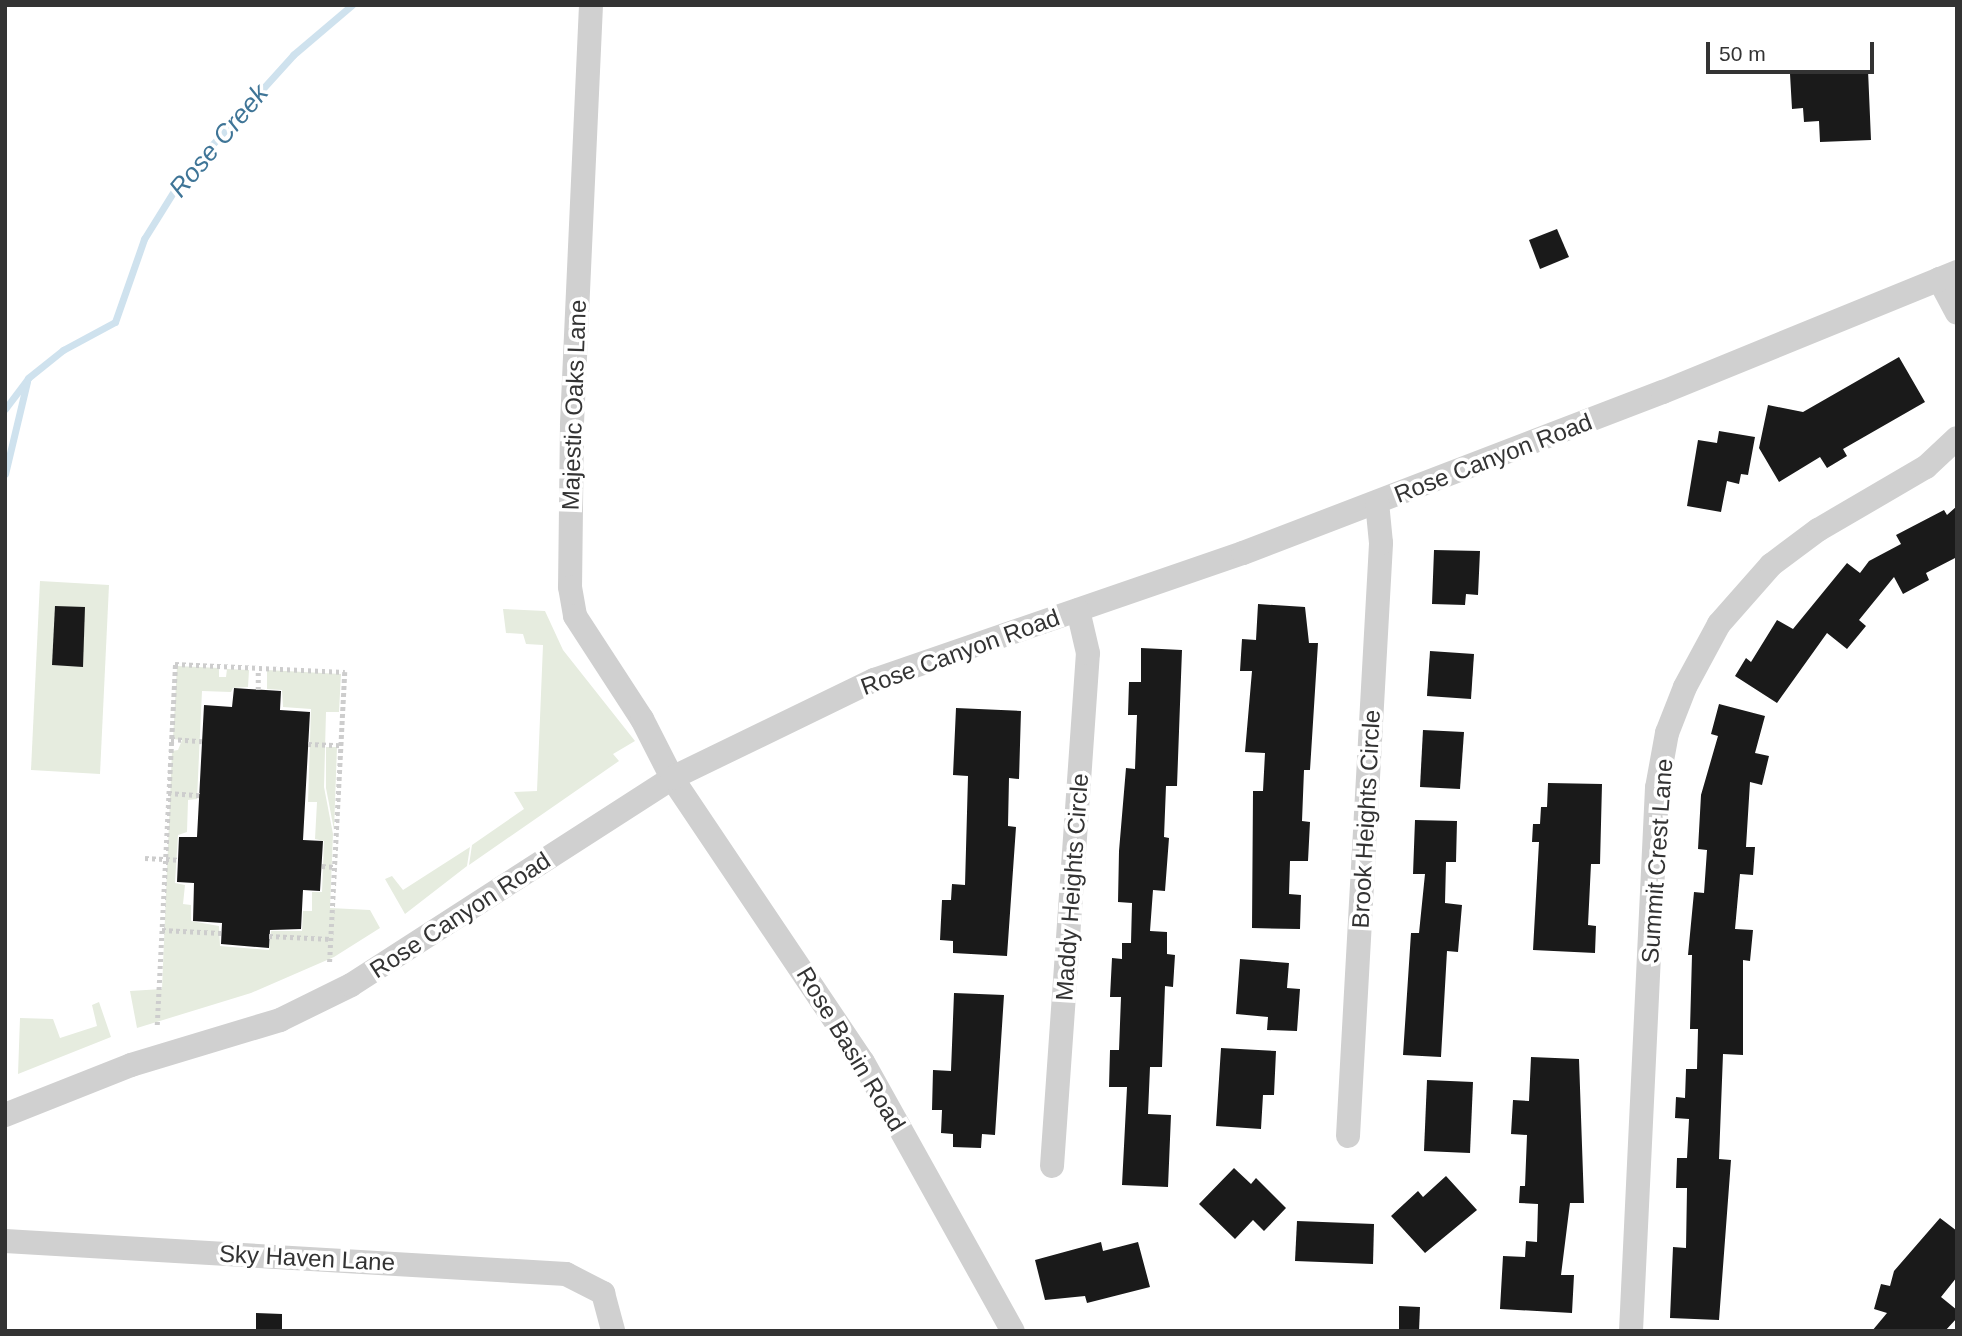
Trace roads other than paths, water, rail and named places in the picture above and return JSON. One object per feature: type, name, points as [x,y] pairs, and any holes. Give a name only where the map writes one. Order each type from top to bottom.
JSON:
[{"type":"street","name":"Majestic Oaks Lane","points":[[591,5],[570,587],[575,616],[588,642],[642,719],[672,778]]},
{"type":"street","name":"Rose Canyon Road","points":[[5,1115],[131,1065],[280,1020],[351,985],[672,778],[874,680],[1377,502],[1948,276]]},
{"type":"street","points":[[1948,276],[1957,313]]},
{"type":"street","name":"Summit Crest Lane","points":[[1631,1331],[1657,788],[1667,733],[1685,687],[1719,624],[1771,565],[1818,530],[1926,467],[1957,438]]},
{"type":"street","name":"Brook Heights Circle","points":[[1348,1136],[1381,543],[1377,502]]},
{"type":"street","name":"Maddy Heights Circle","points":[[1052,1166],[1088,653],[1078,610]]},
{"type":"street","name":"Rose Basin Road","points":[[672,778],[863,1062],[1013,1331]]},
{"type":"street","name":"Sky Haven Lane","points":[[5,1241],[545,1271],[586,1280],[603,1293],[613,1331]]},
{"type":"waterway","name":"Rose Creek","points":[[5,409],[28,378],[63,350],[115,322],[144,239],[182,178],[293,55],[352,5]]},
{"type":"waterway","name":"Rose Creek","points":[[5,474],[27,382]]}]
